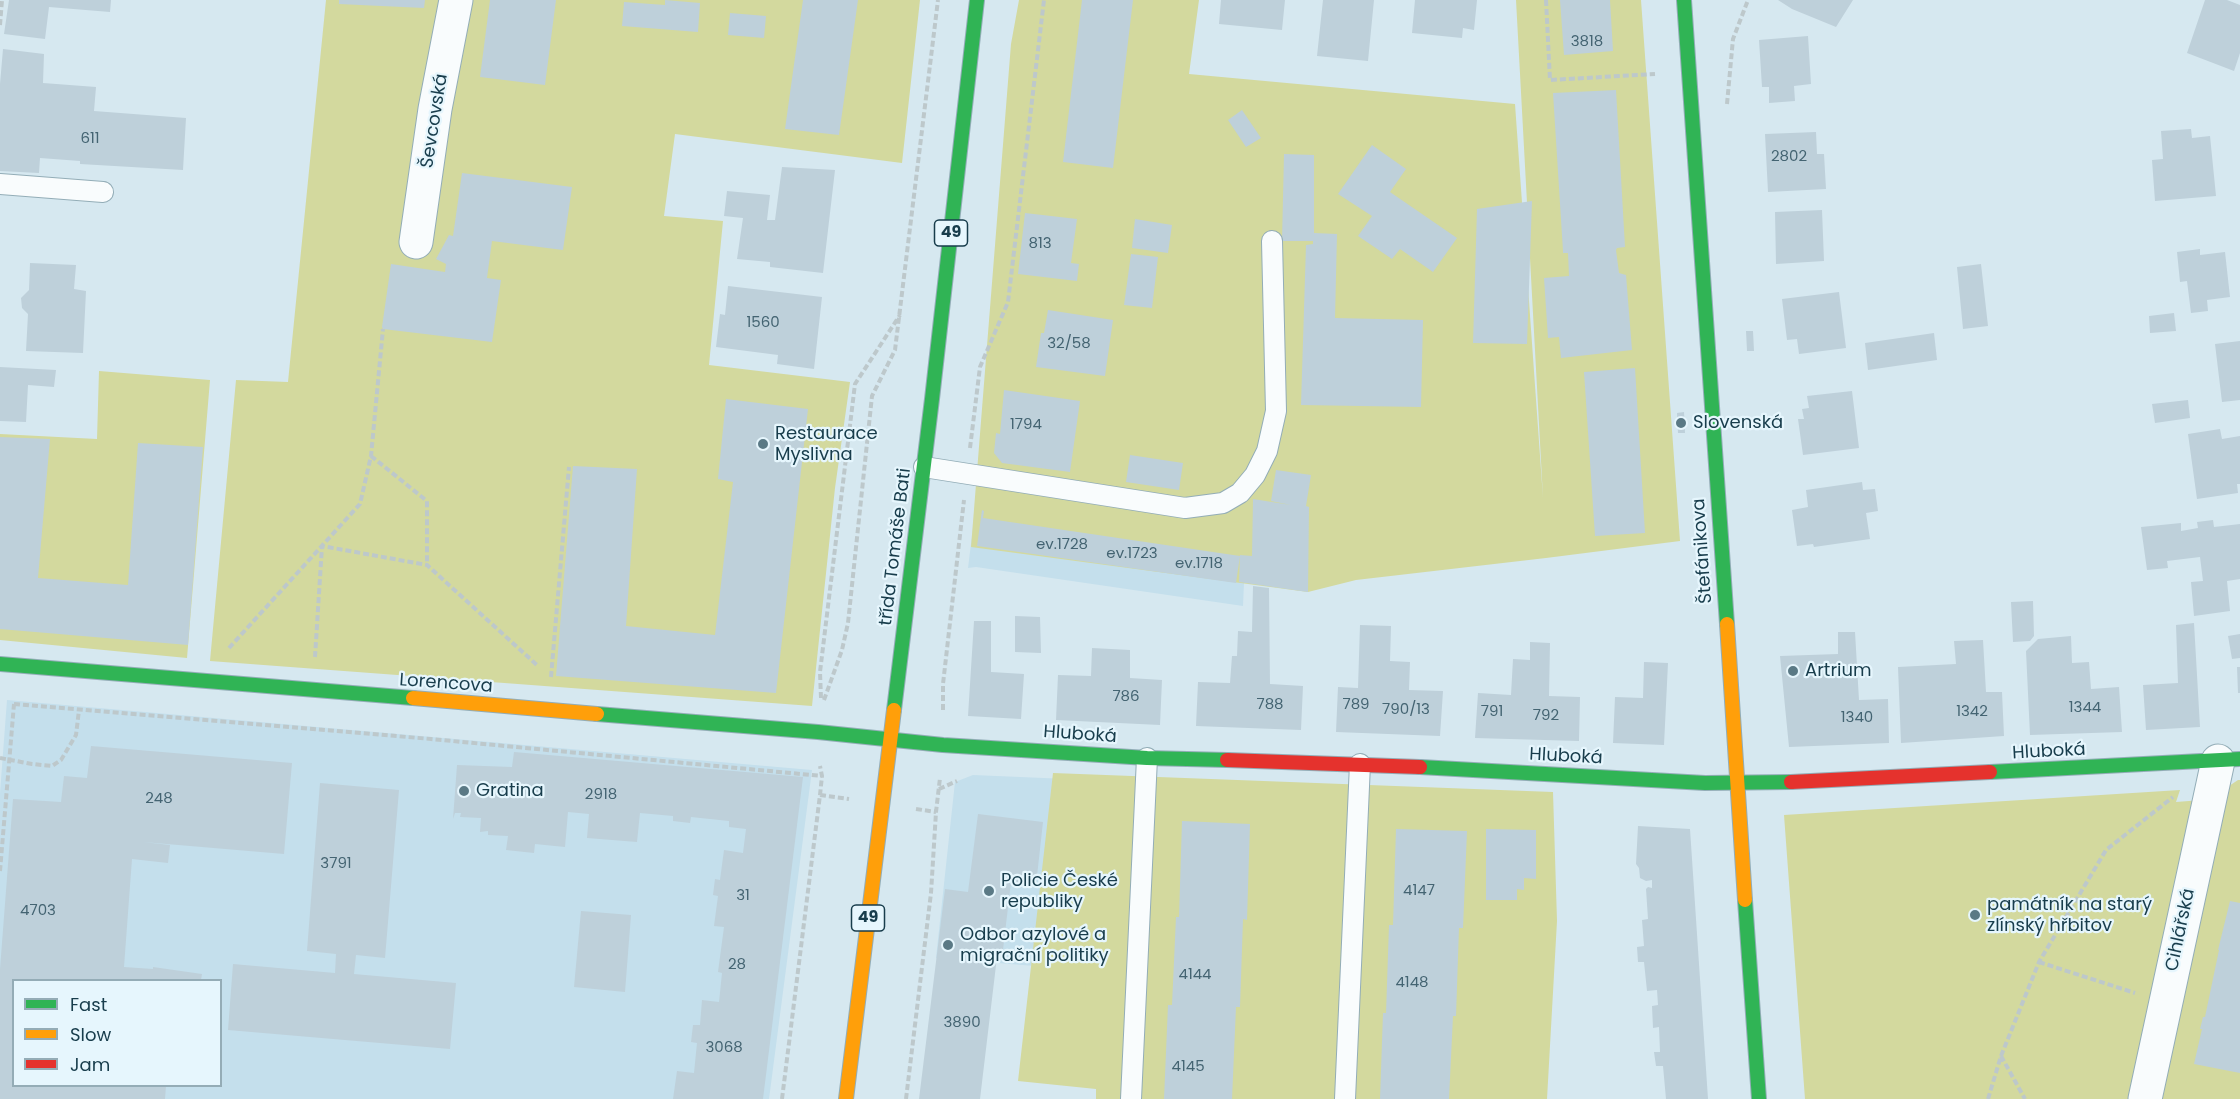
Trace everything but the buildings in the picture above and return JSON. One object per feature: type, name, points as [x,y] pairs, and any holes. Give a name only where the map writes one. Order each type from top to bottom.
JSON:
[{"type":"street","name":"Ševcovská","points":[[416,242],[435,109],[456,0]]},
{"type":"street","name":"třída Tomáše Bati","points":[[846,1099],[924,467],[977,0]]},
{"type":"street","name":"Štefánikova","points":[[1684,0],[1759,1099]]},
{"type":"street","name":"Lorencova","points":[[0,664],[890,738]]},
{"type":"street","name":"Hluboká","points":[[890,738],[943,745],[1147,758],[1360,764],[1737,784],[2229,760]]},
{"type":"street","name":"Cihlářská","points":[[2145,1099],[2166,1003],[2229,760]]},
{"type":"lane","points":[[0,184],[103,192]]},
{"type":"lane","points":[[924,467],[1185,508],[1223,503],[1240,493],[1255,475],[1267,451],[1276,411],[1272,241]]},
{"type":"lane","points":[[1131,1099],[1147,758]]},
{"type":"lane","points":[[1345,1099],[1360,764]]},
{"type":"path","points":[[0,26],[2,0]]},
{"type":"path","points":[[900,315],[855,384],[820,672],[822,701],[842,651],[848,623],[872,396],[895,350],[900,315],[938,0]]},
{"type":"path","points":[[906,1099],[931,892],[943,745],[943,684],[980,367],[1008,302],[1044,0]]},
{"type":"path","points":[[1546,0],[1550,80],[1658,74]]},
{"type":"path","points":[[1727,105],[1733,39],[1748,0]]},
{"type":"path","points":[[198,681],[360,504],[371,456],[383,329]]},
{"type":"path","points":[[371,456],[427,501],[427,565]]},
{"type":"path","points":[[551,680],[569,467]]},
{"type":"path","points":[[322,546],[427,565],[537,666]]},
{"type":"path","points":[[312,691],[322,546]]},
{"type":"path","points":[[0,871],[16,666]]},
{"type":"path","points":[[14,704],[431,739],[822,776]]},
{"type":"path","points":[[0,758],[32,765],[52,766],[61,760],[76,735],[79,710]]},
{"type":"path","points":[[782,1099],[822,776],[817,746],[818,732]]},
{"type":"path","points":[[1988,1099],[2001,1056],[2039,962],[2106,850],[2229,760]]},
{"type":"path","points":[[2039,962],[2166,1003]]},
{"type":"path","points":[[2001,1056],[2025,1099]]},
{"type":"shaded area","points":[[977,495],[1244,583],[1243,606],[976,567],[968,568]]},
{"type":"shaded area","points":[[7,700],[812,770],[769,1099],[0,1099],[0,793]]},
{"type":"shaded area","points":[[973,775],[1091,780],[1072,969],[936,958],[955,782]]},
{"type":"green space","points":[[326,0],[920,0],[902,163],[675,134],[664,216],[723,221],[709,365],[850,382],[835,488],[812,706],[210,661],[236,380],[288,382]]},
{"type":"green space","points":[[1019,0],[1199,0],[1189,74],[1515,104],[1543,498],[1516,0],[1641,0],[1680,541],[1356,580],[1308,592],[971,547],[1011,44]]},
{"type":"green space","points":[[99,371],[210,380],[187,658],[0,640],[0,434],[97,439]]},
{"type":"green space","points":[[1053,773],[1553,792],[1557,921],[1547,1099],[1096,1099],[1096,1089],[1018,1081]]},
{"type":"green space","points":[[2240,780],[2240,1099],[2156,1099],[2226,788]]},
{"type":"green space","points":[[2180,790],[2176,802],[2202,800],[2134,1099],[1805,1099],[1784,815]]},
{"type":"traffic: fast","points":[[894,710],[977,0]]},
{"type":"traffic: fast","points":[[1684,0],[1727,624]]},
{"type":"traffic: fast","points":[[0,664],[413,698]]},
{"type":"traffic: fast","points":[[597,714],[943,745],[1147,758],[1227,760]]},
{"type":"traffic: fast","points":[[1990,772],[2240,759]]},
{"type":"traffic: fast","points":[[1420,767],[1705,783],[1791,782]]},
{"type":"traffic: fast","points":[[1745,900],[1759,1099]]},
{"type":"traffic: slow","points":[[1727,624],[1745,900]]},
{"type":"traffic: slow","points":[[413,698],[597,714]]},
{"type":"traffic: slow","points":[[846,1099],[894,710]]},
{"type":"traffic: jam","points":[[1227,760],[1420,767]]},
{"type":"traffic: jam","points":[[1791,782],[1990,772]]},
{"type":"place","name":"Slovenská","points":[[1681,423]]},
{"type":"place","name":"Restaurace Myslivna","points":[[763,444]]},
{"type":"place","name":"Artrium","points":[[1793,671]]},
{"type":"place","name":"Gratina","points":[[464,791]]},
{"type":"place","name":"Policie České republiky","points":[[989,891]]},
{"type":"place","name":"památník na starý zlínský hřbitov","points":[[1975,915]]},
{"type":"place","name":"Odbor azylové a migrační politiky","points":[[948,945]]}]
